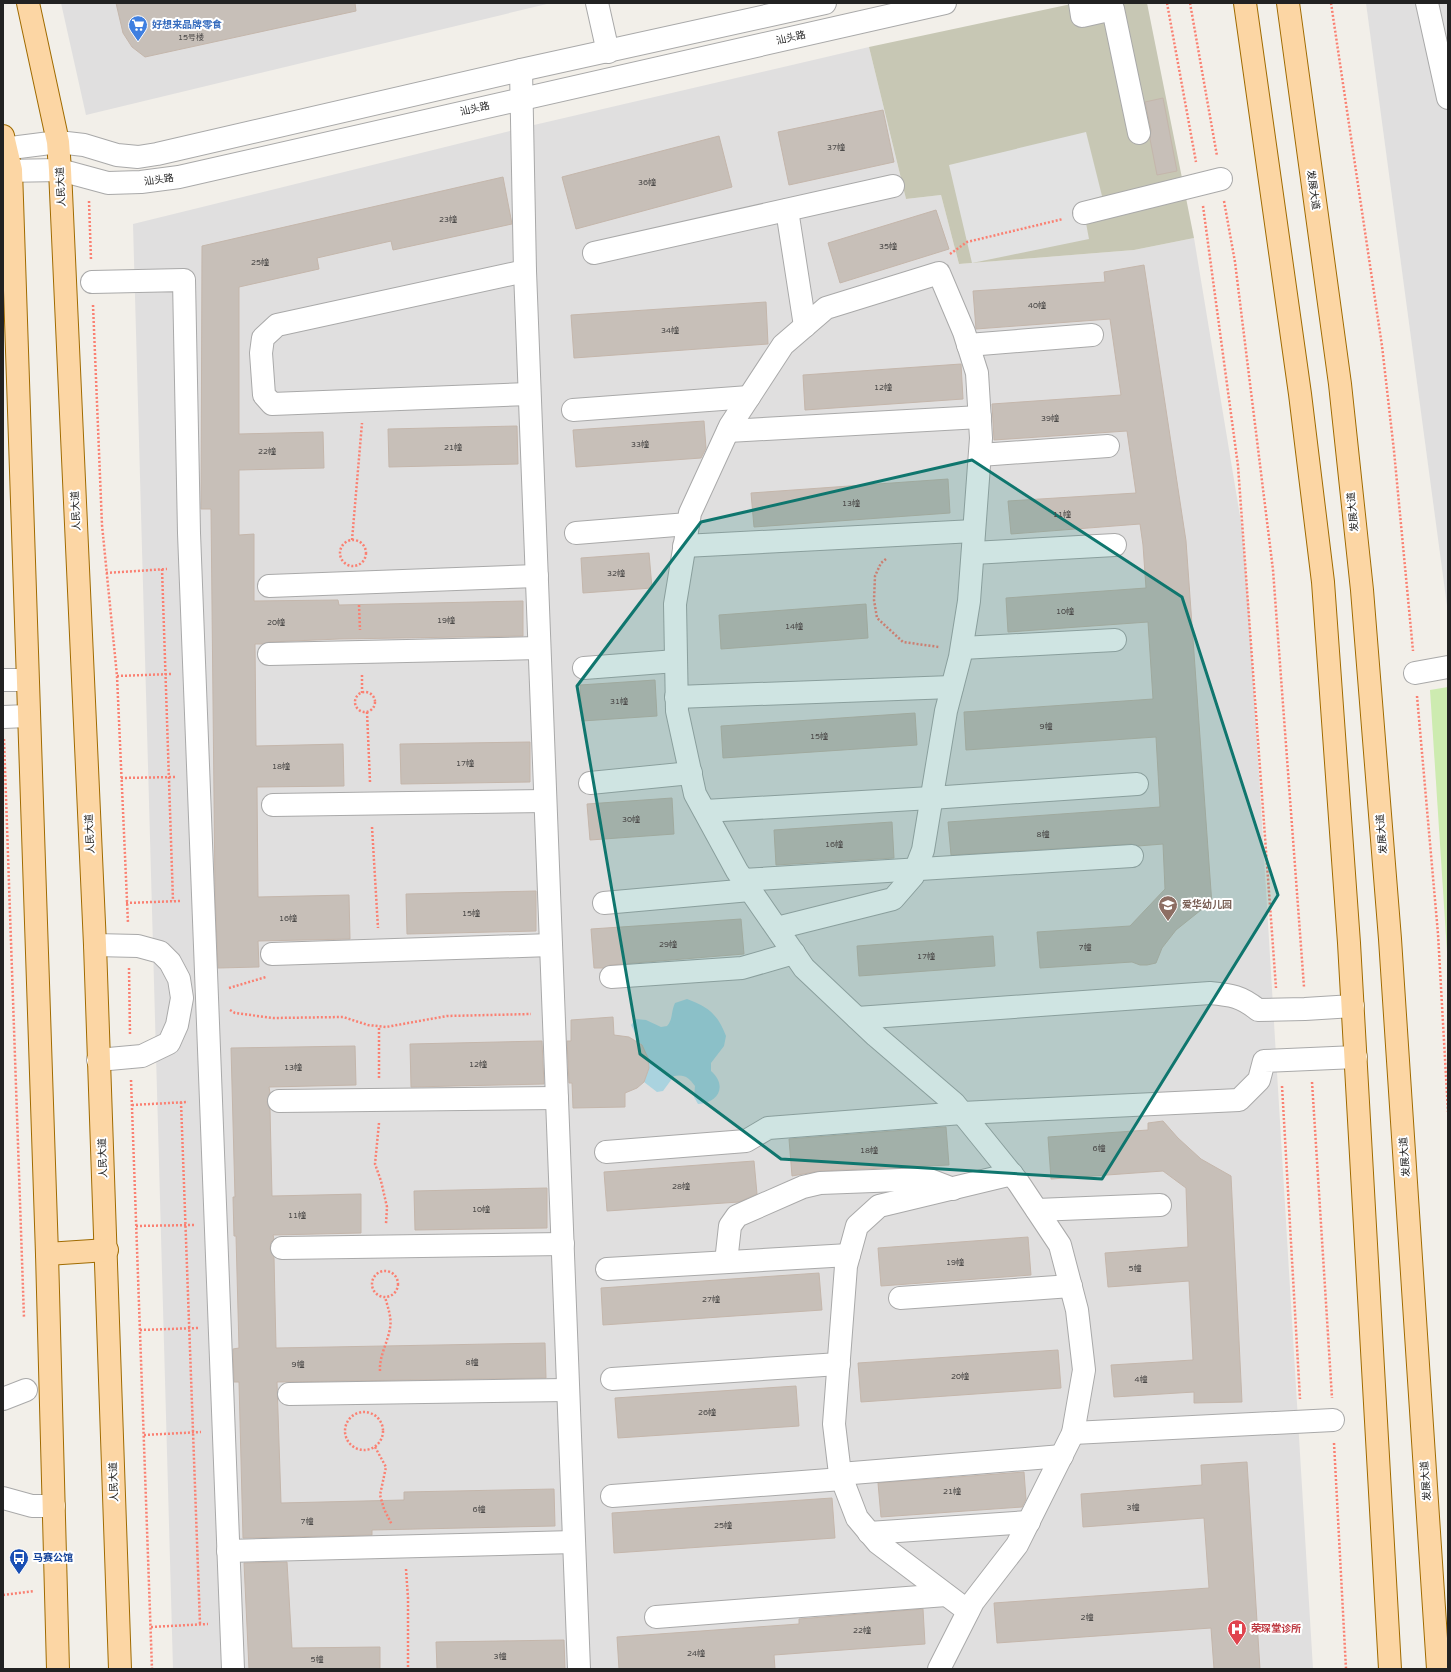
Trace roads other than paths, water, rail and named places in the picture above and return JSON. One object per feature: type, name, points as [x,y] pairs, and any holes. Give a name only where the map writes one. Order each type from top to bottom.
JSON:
[{"type":"main road","name":"人民大道","points":[[28,3],[58,142],[60,170],[95,944],[98,1060],[107,1250],[120,1669]]},
{"type":"main road","points":[[1245,3],[1300,394],[1323,582],[1353,1006],[1390,1669]]},
{"type":"main road","name":"发展大道","points":[[1288,3],[1340,384],[1362,590],[1390,939],[1438,1669]]},
{"type":"main road","points":[[4,144],[7,171],[27,680],[47,1254],[58,1669]]},
{"type":"main road","points":[[47,1254],[107,1250]]},
{"type":"street","points":[[597,3],[608,52]]},
{"type":"street","points":[[4,144],[58,142],[84,145],[117,155],[138,157],[157,154],[521,70],[825,3]]},
{"type":"street","name":"汕头路","points":[[7,171],[60,170],[108,183],[141,182],[179,177],[944,3]]},
{"type":"street","points":[[1080,3],[1082,16],[1114,9],[1139,133]]},
{"type":"street","points":[[1427,3],[1448,98]]},
{"type":"street","points":[[521,70],[529,394],[579,1669]]},
{"type":"street","points":[[1084,213],[1221,179]]},
{"type":"street","points":[[594,253],[893,186]]},
{"type":"street","points":[[787,210],[805,326]]},
{"type":"street","points":[[525,271],[277,325],[263,338],[261,353],[264,395],[272,404],[529,394]]},
{"type":"street","points":[[777,928],[893,899],[913,876],[923,850],[946,711],[962,648],[969,601],[982,438],[977,373],[968,345],[939,273],[826,308],[782,345],[728,431],[690,513],[675,604],[677,711],[695,794],[747,885],[804,968],[857,1018],[954,1103],[1012,1174],[1060,1245],[1077,1310],[1084,1370],[1072,1433],[1017,1545],[973,1602],[939,1669]]},
{"type":"street","points":[[92,282],[184,280],[190,567],[233,1669]]},
{"type":"street","points":[[968,345],[1092,335]]},
{"type":"street","points":[[573,410],[749,397]]},
{"type":"street","points":[[728,431],[980,417]]},
{"type":"street","points":[[980,455],[1108,446]]},
{"type":"street","points":[[576,533],[688,524]]},
{"type":"street","points":[[684,546],[974,531]]},
{"type":"street","points":[[973,553],[1115,545]]},
{"type":"street","points":[[269,586],[357,574],[537,576]]},
{"type":"street","points":[[962,648],[1115,640]]},
{"type":"street","points":[[269,654],[540,648]]},
{"type":"street","points":[[584,668],[676,661]]},
{"type":"street","points":[[1415,673],[1448,667]]},
{"type":"street","points":[[3,680],[27,680]]},
{"type":"street","points":[[676,697],[952,687]]},
{"type":"street","points":[[3,717],[28,716]]},
{"type":"street","points":[[590,783],[691,773]]},
{"type":"street","points":[[705,811],[1137,784]]},
{"type":"street","points":[[273,805],[545,801]]},
{"type":"street","points":[[604,903],[747,885],[916,869],[1132,856]]},
{"type":"street","points":[[95,944],[129,945],[160,952],[170,962],[179,979],[182,998],[177,1025],[169,1042],[142,1056],[98,1060]]},
{"type":"street","points":[[272,954],[551,945]]},
{"type":"street","points":[[611,977],[742,968],[794,953]]},
{"type":"street","points":[[857,1018],[1210,993],[1230,994],[1246,1000],[1258,1010],[1353,1006]]},
{"type":"street","points":[[182,998],[206,998]]},
{"type":"street","points":[[606,1152],[746,1141],[768,1128],[962,1113],[1239,1100],[1259,1080],[1264,1061],[1311,1060],[1356,1056]]},
{"type":"street","points":[[279,1101],[557,1098]]},
{"type":"street","points":[[968,1611],[878,1543],[856,1518],[841,1476],[834,1424],[846,1266],[857,1226],[879,1206],[1012,1174]]},
{"type":"street","points":[[726,1262],[730,1226],[738,1216],[803,1187],[820,1183],[928,1179],[953,1189]]},
{"type":"street","points":[[1037,1210],[1160,1206]]},
{"type":"street","points":[[282,1248],[563,1244]]},
{"type":"street","points":[[606,1269],[849,1255]]},
{"type":"street","points":[[900,1298],[1071,1286]]},
{"type":"street","points":[[612,1378],[839,1364]]},
{"type":"street","points":[[3,1399],[26,1390]]},
{"type":"street","points":[[288,1394],[568,1390]]},
{"type":"street","points":[[1072,1433],[1333,1420]]},
{"type":"street","points":[[612,1496],[1062,1456]]},
{"type":"street","points":[[3,1498],[32,1506],[54,1506]]},
{"type":"street","points":[[869,1533],[1029,1522]]},
{"type":"street","points":[[228,1550],[574,1542]]},
{"type":"street","points":[[656,1617],[946,1595]]},
{"type":"water","points":[[687,999],[701,1005],[712,1013],[720,1022],[726,1036],[724,1046],[711,1063],[711,1071],[719,1082],[720,1088],[718,1093],[711,1101],[698,1104],[694,1097],[695,1086],[684,1076],[674,1076],[663,1091],[657,1092],[644,1082],[649,1068],[648,1058],[631,1025],[636,1019],[646,1020],[661,1027],[667,1026],[669,1024],[675,1003]]},
{"type":"place","name":"好想来品牌零食","points":[[138,42]]},
{"type":"place","name":"爱华幼儿园","points":[[1168,922]]},
{"type":"place","name":"马赛公馆","points":[[19,1575]]},
{"type":"place","name":"荣琛堂诊所","points":[[1237,1646]]}]
